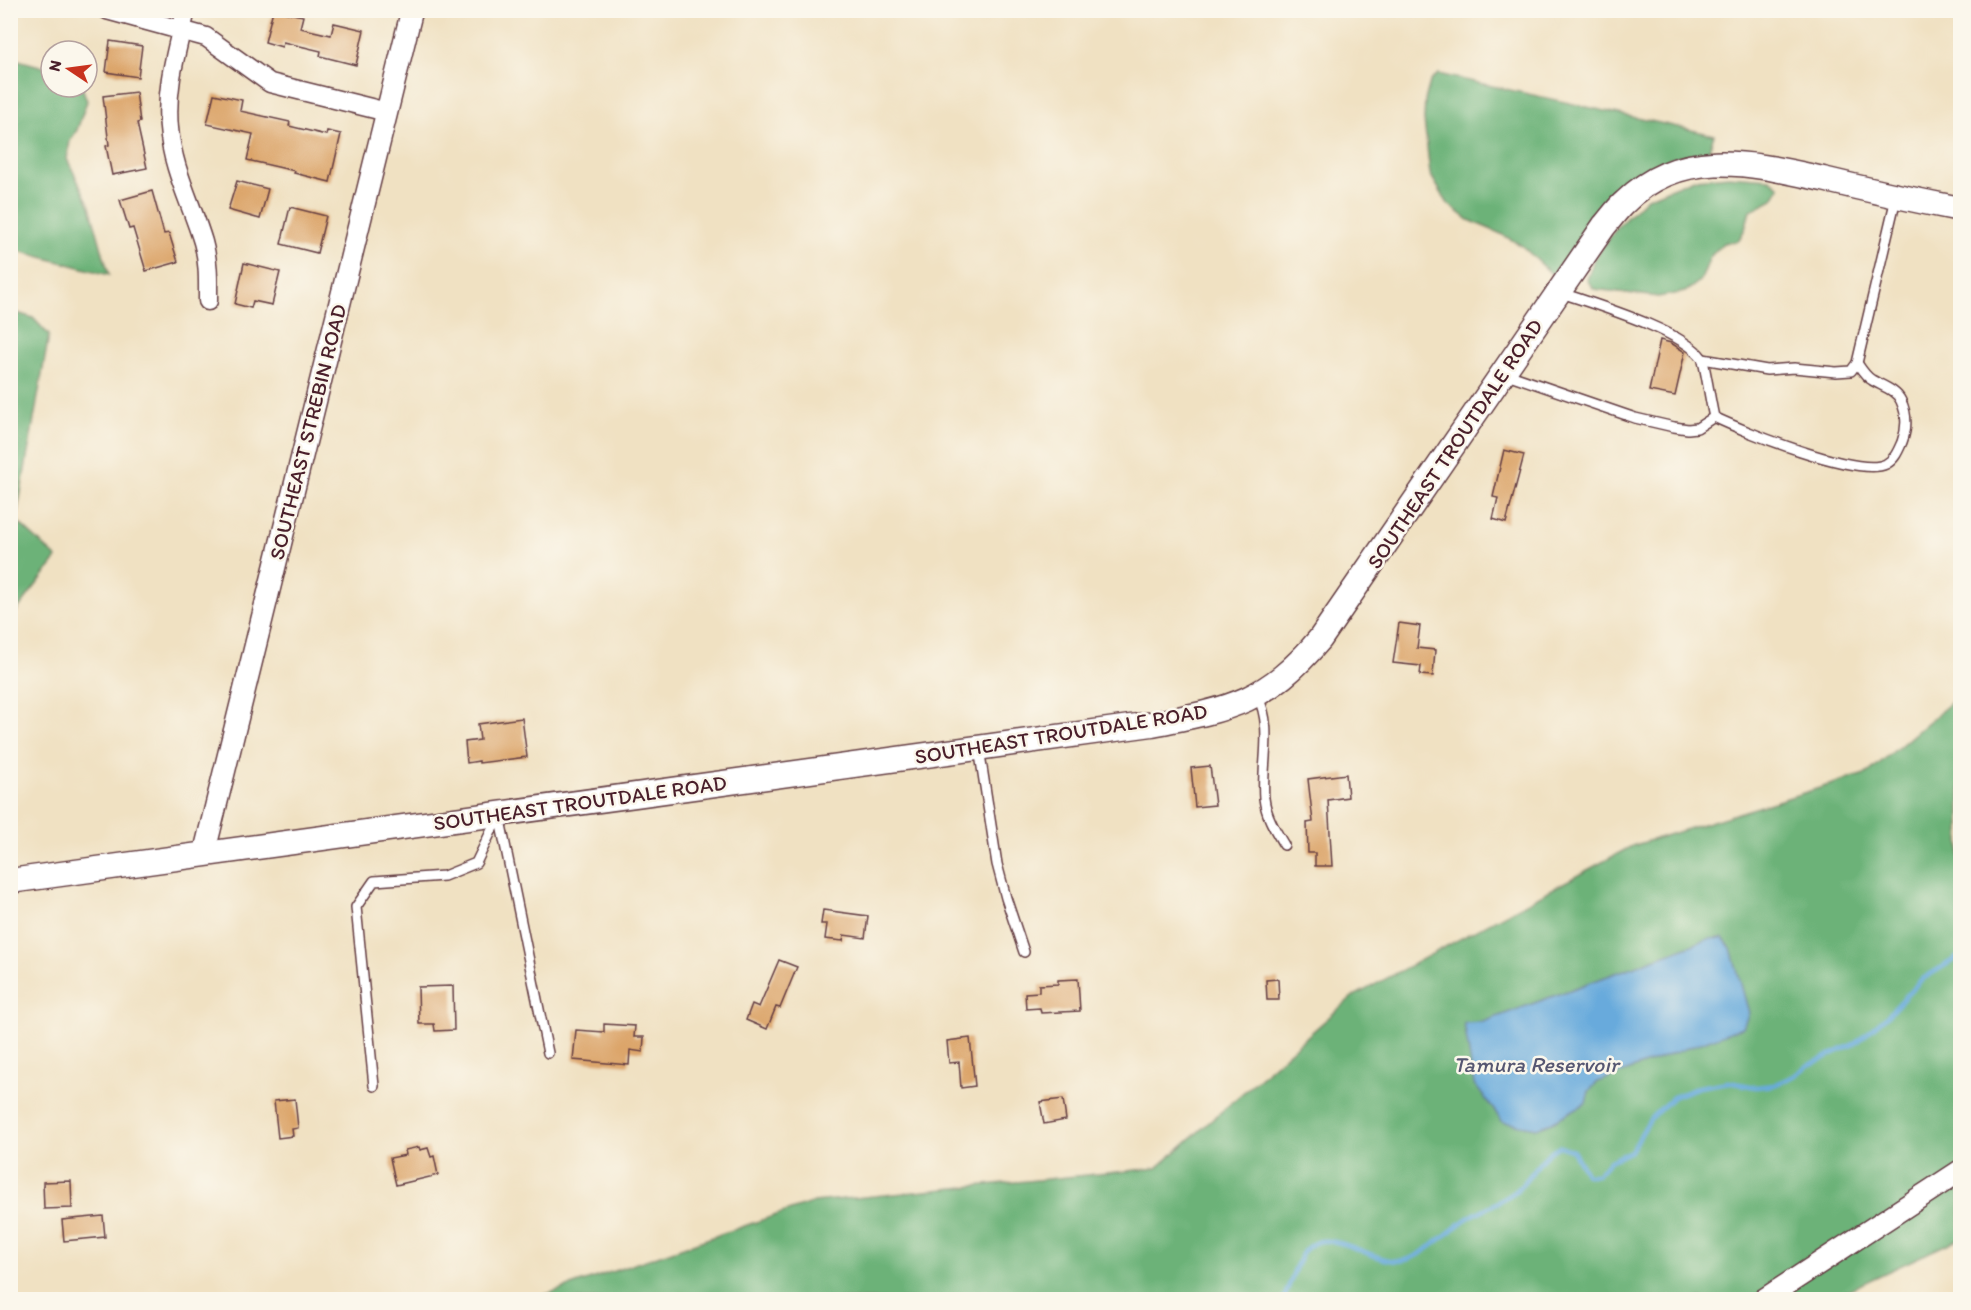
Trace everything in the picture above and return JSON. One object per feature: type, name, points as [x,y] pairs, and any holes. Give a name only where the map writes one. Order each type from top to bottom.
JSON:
[{"type":"main road","name":"SOUTHEAST TROUTDALE ROAD","points":[[10,881],[1152,724],[1213,712],[1238,704],[1257,695],[1288,673],[1320,639],[1604,226],[1625,202],[1642,188],[1670,173],[1698,165],[1736,163],[1960,209]]},
{"type":"street","points":[[107,10],[206,37],[270,83],[387,112]]},
{"type":"street","points":[[186,10],[171,70],[169,129],[174,158],[204,244],[208,273],[208,302]]},
{"type":"street","name":"SOUTHEAST STREBIN ROAD","points":[[204,854],[412,10]]},
{"type":"street","points":[[1762,1299],[1960,1171]]},
{"type":"lane","points":[[1559,292],[1640,320],[1679,340],[1703,359],[1767,370],[1794,368],[1851,371],[1857,363],[1897,196]]},
{"type":"lane","points":[[1703,359],[1714,417]]},
{"type":"lane","points":[[1714,417],[1781,444],[1829,460],[1868,467],[1885,464],[1896,456],[1903,438],[1906,423],[1901,400],[1886,386],[1870,379],[1857,363]]},
{"type":"lane","points":[[1504,373],[1635,418],[1674,427],[1697,428],[1714,417]]},
{"type":"lane","points":[[1257,695],[1263,706],[1266,720],[1264,798],[1270,823],[1284,845]]},
{"type":"lane","points":[[979,748],[997,864],[1024,952]]},
{"type":"lane","points":[[499,814],[548,1053]]},
{"type":"lane","points":[[374,1086],[356,908],[374,881],[444,876],[476,863],[499,814]]},
{"type":"green space","points":[[11,58],[39,66],[39,99],[86,99],[77,130],[70,141],[67,159],[90,206],[109,275],[11,249]]},
{"type":"green space","points":[[1438,74],[1714,135],[1708,153],[1680,156],[1659,163],[1640,174],[1623,188],[1592,222],[1554,276],[1521,245],[1469,220],[1448,204],[1430,174],[1424,120],[1425,100],[1430,82]]},
{"type":"green space","points":[[1729,176],[1770,179],[1780,187],[1773,199],[1750,211],[1745,229],[1738,241],[1723,243],[1710,257],[1701,280],[1685,292],[1658,297],[1594,289],[1587,280],[1594,259],[1619,225],[1647,198],[1694,179]]},
{"type":"green space","points":[[11,311],[33,318],[49,335],[16,520],[57,558],[11,618]]},
{"type":"green space","points":[[1960,695],[1960,1238],[1829,1299],[530,1300],[814,1202],[1157,1168],[1352,997],[1632,846],[1868,773]]},
{"type":"water","name":"Tamura Reservoir","points":[[1723,938],[1731,948],[1749,1013],[1743,1027],[1598,1082],[1589,1091],[1586,1103],[1537,1128],[1503,1122],[1474,1084],[1464,1023],[1483,1022],[1708,939]]},
{"type":"building","points":[[273,10],[303,16],[300,28],[331,35],[334,23],[364,30],[356,65],[320,56],[321,51],[283,42],[282,47],[265,42]]},
{"type":"building","points":[[110,41],[142,46],[138,77],[106,72]]},
{"type":"building","points":[[136,92],[140,122],[137,123],[147,168],[112,175],[106,146],[109,145],[103,96]]},
{"type":"building","points":[[214,94],[242,100],[240,111],[290,122],[289,126],[326,135],[327,131],[341,134],[330,182],[247,160],[253,134],[207,124]]},
{"type":"building","points":[[237,181],[268,189],[260,219],[228,210]]},
{"type":"building","points":[[152,191],[164,234],[169,233],[178,262],[146,271],[133,228],[129,229],[120,200]]},
{"type":"building","points":[[290,207],[326,216],[317,253],[281,244]]},
{"type":"building","points":[[244,263],[280,272],[272,305],[253,301],[251,308],[235,304]]},
{"type":"building","points":[[1660,340],[1671,343],[1685,352],[1675,396],[1649,391]]},
{"type":"building","points":[[1504,450],[1524,455],[1506,523],[1493,519],[1498,498],[1493,497]]},
{"type":"building","points":[[1399,623],[1420,626],[1417,648],[1435,650],[1433,676],[1420,675],[1421,666],[1393,663]]},
{"type":"building","points":[[522,718],[527,757],[467,763],[465,742],[480,740],[478,724]]},
{"type":"building","points":[[1210,766],[1215,805],[1195,807],[1191,768]]},
{"type":"building","points":[[1346,774],[1348,797],[1328,800],[1332,866],[1315,866],[1315,853],[1308,853],[1307,823],[1313,822],[1308,779]]},
{"type":"building","points":[[823,910],[868,916],[865,938],[844,935],[843,941],[825,939],[827,924],[821,924]]},
{"type":"building","points":[[779,960],[797,967],[780,1008],[776,1007],[767,1029],[746,1020],[752,1004],[759,1007]]},
{"type":"building","points":[[1078,979],[1080,1011],[1041,1013],[1040,1008],[1026,1009],[1025,993],[1039,992],[1039,985],[1058,984],[1058,980]]},
{"type":"building","points":[[1278,979],[1279,1000],[1267,1000],[1266,980]]},
{"type":"building","points":[[453,986],[454,1030],[435,1031],[434,1024],[419,1024],[418,987]]},
{"type":"building","points":[[604,1024],[635,1026],[634,1037],[644,1037],[643,1052],[630,1050],[629,1065],[573,1060],[576,1030],[604,1032]]},
{"type":"building","points":[[970,1038],[975,1086],[961,1088],[959,1062],[949,1063],[947,1041]]},
{"type":"building","points":[[295,1099],[298,1128],[292,1129],[293,1136],[278,1138],[274,1101]]},
{"type":"building","points":[[1063,1099],[1066,1120],[1044,1124],[1040,1102]]},
{"type":"building","points":[[419,1147],[420,1150],[428,1148],[431,1157],[434,1156],[438,1175],[396,1185],[390,1158],[406,1155],[405,1150]]},
{"type":"building","points":[[71,1181],[72,1208],[44,1209],[43,1182]]},
{"type":"building","points":[[103,1216],[105,1237],[64,1241],[62,1220]]},
{"type":"waterway","points":[[1283,1300],[1302,1254],[1316,1243],[1328,1241],[1341,1243],[1383,1259],[1397,1261],[1409,1259],[1431,1246],[1465,1220],[1516,1191],[1547,1154],[1560,1146],[1573,1151],[1587,1175],[1597,1175],[1610,1161],[1631,1151],[1650,1119],[1673,1097],[1699,1087],[1728,1082],[1756,1087],[1774,1085],[1794,1076],[1807,1066],[1856,1043],[1889,1014],[1921,980],[1960,956]]}]
